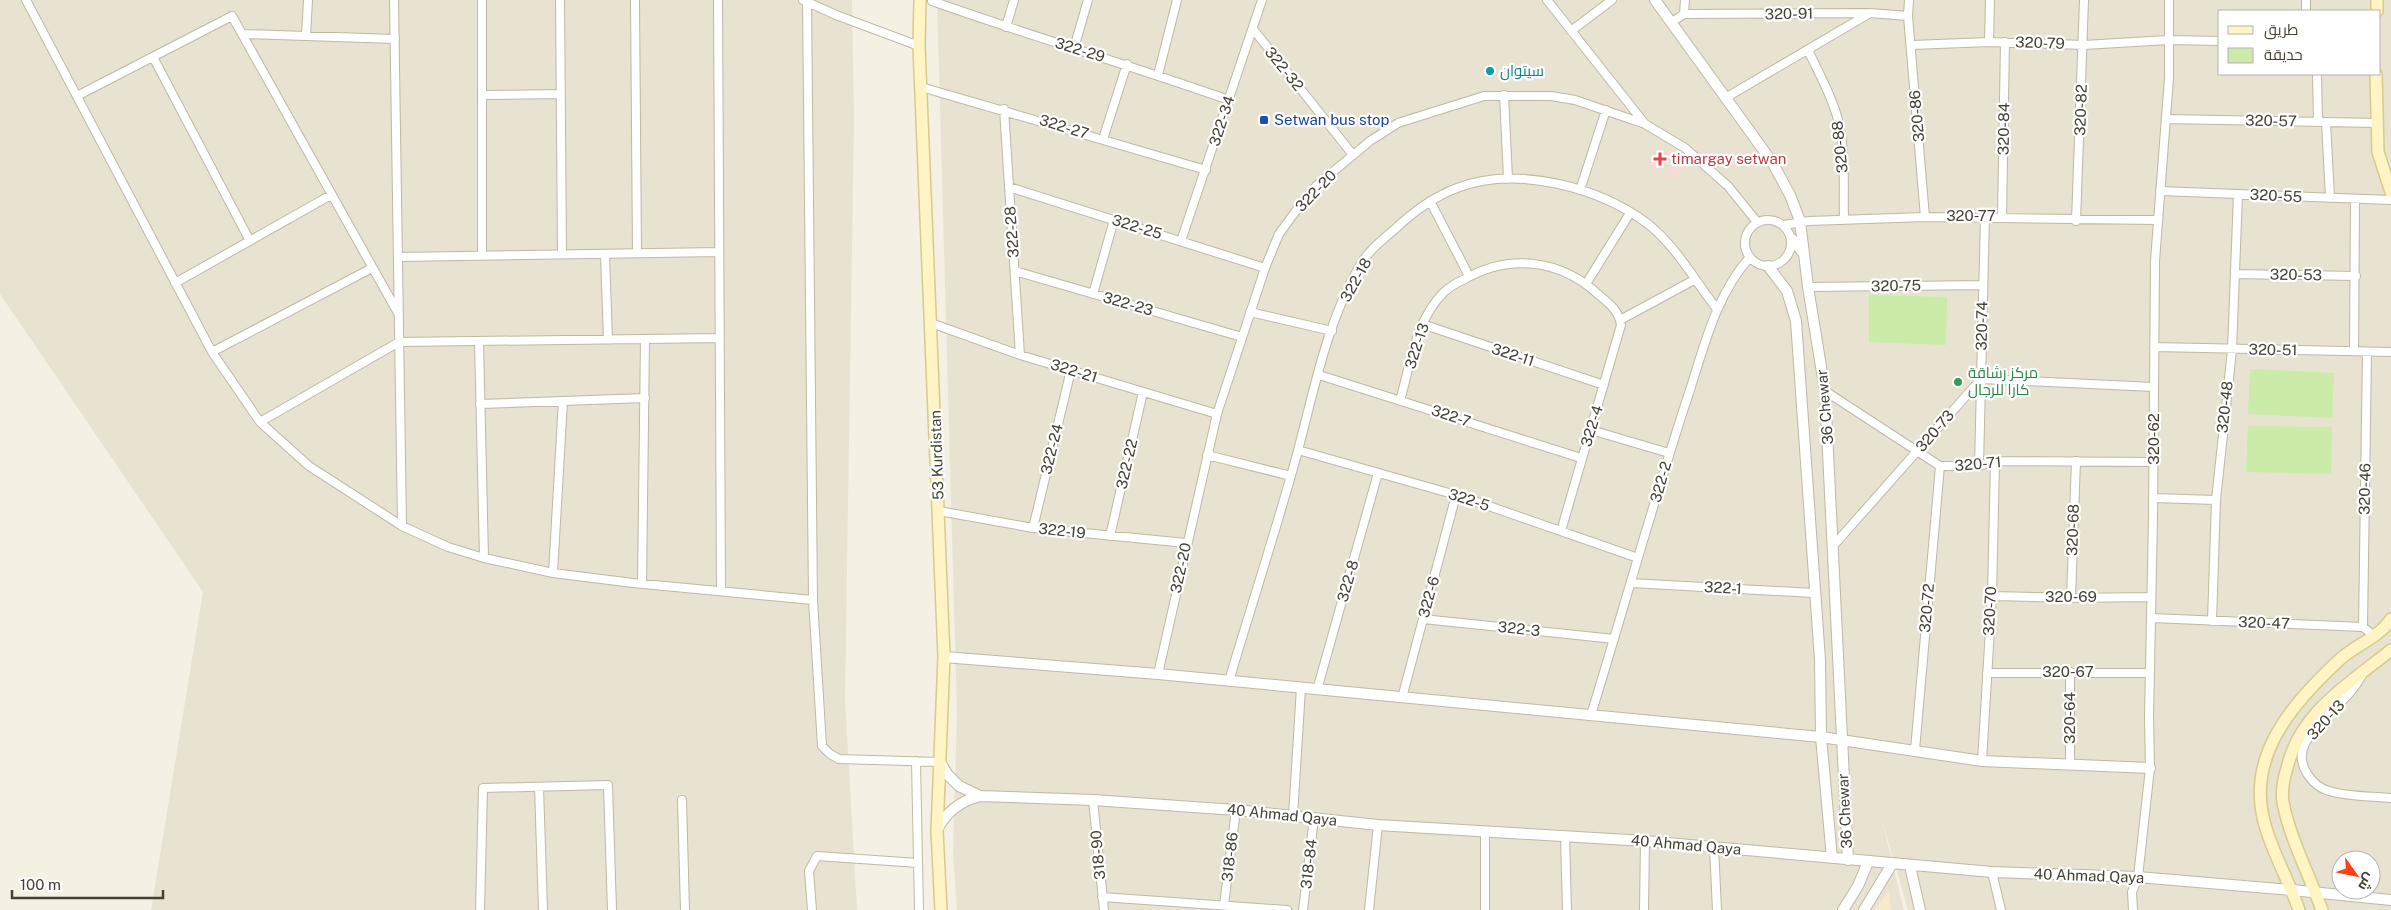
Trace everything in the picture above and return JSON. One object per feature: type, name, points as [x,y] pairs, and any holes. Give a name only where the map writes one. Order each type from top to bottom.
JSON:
[{"type":"main road","name":"53 Kurdistan","points":[[928,0],[919,46],[932,323],[944,657],[937,830],[941,910]]},
{"type":"main road","points":[[2376,75],[2378,152],[2391,192]]},
{"type":"main road","points":[[2299,910],[2265,825],[2261,785],[2265,761],[2288,714],[2339,660],[2391,619]]},
{"type":"main road","points":[[2322,910],[2282,800],[2289,758],[2304,727],[2332,696],[2391,650]]},
{"type":"street","points":[[26,0],[212,352],[260,422],[309,466],[402,526],[448,547],[484,558],[553,573],[642,584],[813,600]]},
{"type":"street","points":[[306,36],[308,0]]},
{"type":"street","points":[[394,0],[402,526]]},
{"type":"street","points":[[482,0],[482,256]]},
{"type":"street","points":[[560,0],[562,254]]},
{"type":"street","points":[[635,0],[637,253]]},
{"type":"street","points":[[718,0],[721,591]]},
{"type":"street","points":[[919,46],[836,16],[805,0],[813,600],[822,746],[839,759],[940,762]]},
{"type":"street","name":"322-29","points":[[928,0],[1006,27],[1127,64],[1229,100]]},
{"type":"street","points":[[1006,27],[1014,0]]},
{"type":"street","points":[[1074,48],[1088,0]]},
{"type":"street","points":[[1158,75],[1177,0]]},
{"type":"street","name":"322-34","points":[[1181,241],[1262,0]]},
{"type":"street","points":[[1547,0],[1645,124]]},
{"type":"street","points":[[1571,31],[1612,0]]},
{"type":"street","name":"36 Chewar","points":[[1655,0],[1727,97],[1772,162],[1790,195],[1800,221],[1808,287],[1825,391],[1848,860]]},
{"type":"street","points":[[1672,22],[1684,14],[1685,0]]},
{"type":"street","name":"320-86","points":[[1909,0],[1908,16],[1912,45],[1925,217]]},
{"type":"street","points":[[1989,42],[1990,0]]},
{"type":"street","name":"320-82","points":[[2076,221],[2084,45],[2084,0]]},
{"type":"street","name":"320-62","points":[[2133,910],[2132,892],[2138,877],[2150,768],[2155,261],[2169,78],[2168,0]]},
{"type":"street","points":[[1727,97],[1870,13]]},
{"type":"street","name":"320-91","points":[[1684,14],[1870,13],[1908,16]]},
{"type":"street","points":[[78,96],[232,16],[399,315]]},
{"type":"street","name":"322-32","points":[[1253,29],[1353,154]]},
{"type":"street","points":[[243,34],[395,39]]},
{"type":"street","name":"320-79","points":[[1912,45],[1989,42],[2084,45],[2168,40],[2218,42]]},
{"type":"street","name":"320-84","points":[[2002,216],[2005,42]]},
{"type":"street","name":"320-88","points":[[1808,50],[1833,103],[1839,126],[1843,150],[1844,220]]},
{"type":"street","points":[[154,57],[250,241]]},
{"type":"street","points":[[1103,139],[1127,64]]},
{"type":"street","points":[[2316,75],[2330,198]]},
{"type":"street","name":"322-27","points":[[921,87],[1004,109],[1206,170]]},
{"type":"street","points":[[482,95],[561,94]]},
{"type":"street","points":[[1504,95],[1508,179]]},
{"type":"street","name":"322-20","points":[[1158,674],[1186,543],[1217,414],[1265,268],[1279,234],[1298,208],[1318,185],[1353,154],[1398,123],[1459,102],[1484,96],[1504,95],[1551,96],[1575,100],[1645,124],[1672,139],[1704,162],[1728,186],[1758,222]]},
{"type":"street","name":"322-28","points":[[1004,109],[1020,355]]},
{"type":"street","points":[[1580,190],[1606,110]]},
{"type":"street","name":"320-57","points":[[2166,119],[2377,123]]},
{"type":"street","name":"322-18","points":[[1229,681],[1342,302],[1360,265],[1388,235],[1430,201],[1458,187],[1508,179],[1547,182],[1580,190],[1610,201],[1648,224],[1662,237],[1717,309]]},
{"type":"street","name":"322-25","points":[[1009,187],[1265,268]]},
{"type":"street","name":"320-55","points":[[2160,191],[2391,200]]},
{"type":"street","name":"320-48","points":[[2212,621],[2216,500],[2232,350],[2238,194]]},
{"type":"street","points":[[175,283],[331,195]]},
{"type":"street","points":[[2354,351],[2356,276],[2355,199]]},
{"type":"street","points":[[1430,201],[1469,276]]},
{"type":"street","points":[[1586,284],[1630,213]]},
{"type":"street","name":"320-77","points":[[1784,224],[1800,221],[1984,216],[2076,221],[2158,220]]},
{"type":"street","name":"320-74","points":[[1979,466],[1984,216]]},
{"type":"street","points":[[1792,239],[1789,254],[1783,261],[1768,266],[1755,262],[1746,251],[1748,231],[1758,222],[1771,219],[1784,224],[1804,255]]},
{"type":"street","points":[[1093,294],[1114,220]]},
{"type":"street","points":[[398,257],[719,252]]},
{"type":"street","points":[[605,254],[608,340]]},
{"type":"street","name":"322-2","points":[[1591,715],[1669,453],[1717,309],[1731,281],[1750,257]]},
{"type":"street","name":"322-13","points":[[1399,399],[1422,324],[1444,293],[1469,276],[1500,265],[1524,262],[1552,266],[1586,284],[1610,304],[1619,314],[1620,320]]},
{"type":"street","points":[[1768,266],[1786,291],[1796,321],[1820,660],[1821,737],[1832,858]]},
{"type":"street","points":[[212,352],[372,268]]},
{"type":"street","name":"322-23","points":[[1015,271],[1242,338]]},
{"type":"street","name":"320-53","points":[[2235,274],[2356,276]]},
{"type":"street","points":[[1620,320],[1694,280]]},
{"type":"street","name":"320-75","points":[[1808,287],[1983,285]]},
{"type":"street","points":[[1250,312],[1332,331]]},
{"type":"street","name":"322-4","points":[[1561,531],[1604,385],[1620,320]]},
{"type":"street","name":"322-21","points":[[932,323],[1020,355],[1217,414]]},
{"type":"street","name":"322-11","points":[[1422,324],[1604,385]]},
{"type":"street","points":[[260,422],[399,342],[720,338]]},
{"type":"street","points":[[642,584],[645,339]]},
{"type":"street","points":[[479,341],[484,558]]},
{"type":"street","name":"320-51","points":[[2154,347],[2391,352]]},
{"type":"street","name":"320-46","points":[[2363,627],[2367,352]]},
{"type":"street","name":"322-24","points":[[1032,528],[1071,370]]},
{"type":"street","name":"322-7","points":[[1319,375],[1582,458]]},
{"type":"street","points":[[1981,379],[2154,387]]},
{"type":"street","name":"320-73","points":[[1834,545],[1981,379]]},
{"type":"street","name":"320-71","points":[[1825,391],[1940,466],[1979,466],[1995,461],[2154,462]]},
{"type":"street","name":"322-22","points":[[1110,536],[1143,392]]},
{"type":"street","points":[[480,404],[645,398]]},
{"type":"street","points":[[553,573],[564,401]]},
{"type":"street","points":[[1591,430],[1669,453]]},
{"type":"street","name":"322-5","points":[[1298,450],[1456,495],[1638,558]]},
{"type":"street","points":[[1207,455],[1291,476]]},
{"type":"street","name":"320-70","points":[[1982,761],[1992,596],[1995,461]]},
{"type":"street","name":"320-68","points":[[2070,598],[2076,461]]},
{"type":"street","name":"320-72","points":[[1915,750],[1940,466]]},
{"type":"street","name":"322-8","points":[[1318,690],[1378,473]]},
{"type":"street","name":"322-6","points":[[1402,698],[1456,495]]},
{"type":"street","points":[[2153,498],[2216,500]]},
{"type":"street","name":"322-19","points":[[939,511],[1032,528],[1186,543]]},
{"type":"street","name":"322-1","points":[[1631,583],[1814,593]]},
{"type":"street","name":"320-69","points":[[1992,596],[2070,598],[2151,597]]},
{"type":"street","name":"320-47","points":[[2151,618],[2363,627]]},
{"type":"street","name":"322-3","points":[[1423,619],[1614,639]]},
{"type":"street","points":[[2363,627],[2373,635]]},
{"type":"street","points":[[944,657],[1158,674],[1841,739],[1982,761],[2150,768]]},
{"type":"street","name":"320-13","points":[[2366,670],[2352,691],[2330,712],[2306,741],[2302,761],[2314,782],[2328,791],[2391,798]]},
{"type":"street","name":"320-64","points":[[2070,672],[2070,764]]},
{"type":"street","name":"320-67","points":[[1987,674],[2150,672]]},
{"type":"street","points":[[1293,816],[1301,688]]},
{"type":"street","points":[[916,761],[919,910]]},
{"type":"street","name":"40 Ahmad Qaya","points":[[940,762],[958,786],[980,796]]},
{"type":"street","points":[[480,910],[483,788],[608,785],[612,910]]},
{"type":"street","points":[[539,787],[543,910]]},
{"type":"street","name":"40 Ahmad Qaya","points":[[937,830],[951,811],[964,801],[980,796],[1093,800],[1236,810],[1378,825],[1645,841],[1910,866],[1992,872],[2138,877],[2391,900]]},
{"type":"street","points":[[682,800],[685,910]]},
{"type":"street","name":"318-90","points":[[1093,800],[1104,910]]},
{"type":"street","name":"318-86","points":[[1224,905],[1236,810]]},
{"type":"street","name":"318-84","points":[[1303,910],[1314,818]]},
{"type":"street","points":[[1368,910],[1378,825]]},
{"type":"street","points":[[1485,832],[1485,910]]},
{"type":"street","points":[[1565,836],[1567,910]]},
{"type":"street","points":[[1644,910],[1645,841]]},
{"type":"street","points":[[1714,847],[1717,910]]},
{"type":"street","points":[[812,910],[809,871],[817,856],[918,863]]},
{"type":"street","points":[[1843,910],[1858,886],[1868,862]]},
{"type":"street","points":[[1864,910],[1892,864]]},
{"type":"street","points":[[1910,866],[1920,910]]},
{"type":"street","points":[[1992,872],[2001,910]]},
{"type":"street","points":[[1102,897],[1285,910]]},
{"type":"shaded area","points":[[0,0],[852,0],[854,119],[845,699],[857,910],[151,910],[203,592],[0,294]]},
{"type":"shaded area","points":[[937,0],[2391,0],[2391,910],[1908,910],[1881,816],[1904,910],[957,910],[953,853],[957,713]]},
{"type":"shaded area","name":"timargay setwan","points":[[1661,147],[1671,155],[1658,171],[1648,163]]},
{"type":"shaded area","points":[[1678,160],[1685,166],[1674,180],[1667,174]]},
{"type":"shaded area","points":[[1889,890],[1891,910],[1874,910]]},
{"type":"green space","points":[[1869,295],[1947,297],[1946,345],[1869,342]]},
{"type":"green space","points":[[2250,369],[2334,373],[2332,418],[2248,414]]},
{"type":"green space","points":[[2248,426],[2332,427],[2331,474],[2246,472]]},
{"type":"place","name":"سيتوان","points":[[1490,71]]},
{"type":"place","name":"Setwan bus stop","points":[[1264,120]]},
{"type":"place","name":"timargay setwan","points":[[1660,159]]},
{"type":"place","name":"مركز رشاقة كارا للرجال","points":[[1958,382]]}]
